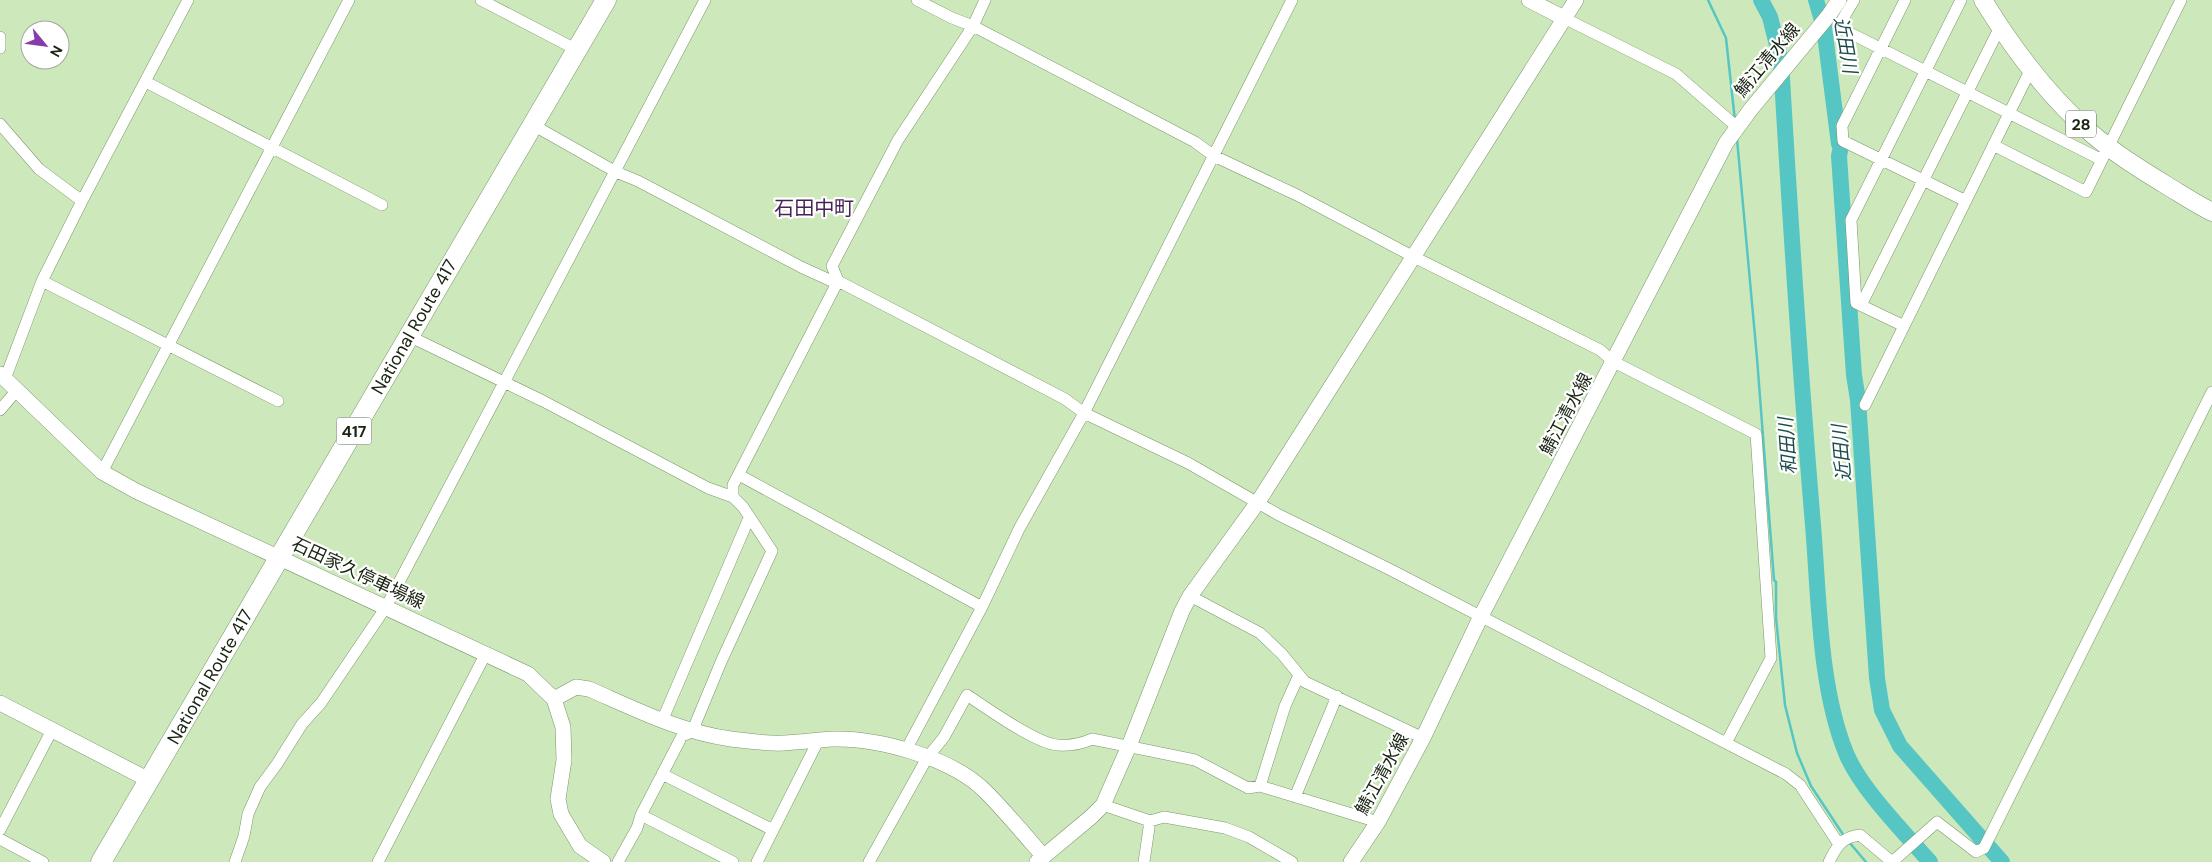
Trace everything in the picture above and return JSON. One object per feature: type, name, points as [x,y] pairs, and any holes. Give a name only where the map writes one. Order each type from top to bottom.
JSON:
[{"type":"highway","name":"National Route 417","points":[[101,862],[606,0]]},
{"type":"main road","points":[[1529,0],[1564,18]]},
{"type":"main road","points":[[554,699],[576,687],[589,689],[692,732],[732,739],[781,743],[832,739],[862,740],[906,750],[967,776],[984,790],[1040,859],[1091,817],[1102,805],[1129,746],[1182,611],[1190,596],[1258,502],[1576,0]]},
{"type":"main road","name":"鯖江清水線","points":[[1351,862],[1378,822],[1423,738],[1481,616],[1726,143],[1839,0]]},
{"type":"main road","name":"28","points":[[1983,0],[2031,69],[2105,154],[2139,168],[2212,212]]},
{"type":"main road","name":"石田家久停車場線","points":[[3,376],[102,472],[136,491],[528,674],[554,699],[563,727],[565,745],[558,789],[561,814],[580,846],[603,862]]},
{"type":"main road","points":[[0,703],[149,780]]},
{"type":"street","points":[[3,376],[42,281],[188,0]]},
{"type":"street","points":[[102,472],[349,0]]},
{"type":"street","points":[[481,0],[577,50]]},
{"type":"street","points":[[235,862],[244,836],[248,814],[260,787],[302,724],[321,703],[386,607],[503,382],[616,172],[626,147],[705,0]]},
{"type":"street","points":[[917,0],[952,18],[973,26],[1195,142],[1214,156],[1297,195],[1414,257],[1600,350],[1614,362],[1756,434],[1771,658],[1726,743]]},
{"type":"street","points":[[733,496],[733,485],[822,316],[837,282],[832,266],[898,140],[973,26],[985,0]]},
{"type":"street","points":[[906,750],[982,606],[1019,529],[1084,412],[1292,0]]},
{"type":"street","points":[[1854,0],[1838,27],[2009,112],[2105,154]]},
{"type":"street","points":[[1904,0],[1842,126],[1843,141],[1966,201]]},
{"type":"street","points":[[1904,326],[1856,303],[1851,220],[1961,0]]},
{"type":"street","points":[[1993,145],[2086,192],[2181,0]]},
{"type":"street","points":[[1564,18],[1676,74],[1737,127]]},
{"type":"street","points":[[1861,305],[2000,27]]},
{"type":"street","points":[[0,37],[0,48]]},
{"type":"street","points":[[1865,405],[2031,69]]},
{"type":"street","points":[[146,82],[382,205]]},
{"type":"street","points":[[0,124],[39,169],[82,201]]},
{"type":"street","points":[[533,125],[616,172],[638,181],[801,267],[837,282],[1065,399],[1084,412],[1188,464],[1279,515],[1481,616],[1786,774],[1800,785],[1838,844]]},
{"type":"street","points":[[42,281],[278,401]]},
{"type":"street","points":[[409,336],[503,382],[708,488],[733,496],[743,507],[772,551],[721,662],[692,732],[682,736],[641,815],[637,828],[618,862]]},
{"type":"street","points":[[0,410],[16,390]]},
{"type":"street","points":[[1828,862],[1838,844],[1852,836],[1860,835],[1892,862],[1937,822],[1976,852],[1984,848],[2212,392]]},
{"type":"street","points":[[739,475],[982,606]]},
{"type":"street","points":[[662,721],[749,518]]},
{"type":"street","points":[[1190,596],[1260,633],[1282,654],[1305,682],[1423,738]]},
{"type":"street","points":[[378,862],[485,655]]},
{"type":"street","points":[[1260,786],[1285,706],[1299,675]]},
{"type":"street","points":[[869,862],[927,758],[944,737],[966,695],[1027,734],[1056,745],[1080,744],[1092,739],[1195,760],[1248,788],[1260,786],[1378,822]]},
{"type":"street","points":[[1295,797],[1337,696]]},
{"type":"street","points":[[0,830],[52,730]]},
{"type":"street","points":[[757,862],[818,741]]},
{"type":"street","points":[[662,774],[773,830]]},
{"type":"street","points":[[1102,805],[1150,821],[1164,817],[1225,828],[1249,838],[1292,862]]},
{"type":"street","points":[[641,815],[733,862]]},
{"type":"street","points":[[1144,862],[1150,821]]},
{"type":"street","points":[[0,839],[43,862]]},
{"type":"waterway","points":[[1708,0],[1726,38],[1735,121]]},
{"type":"waterway","name":"和田川","points":[[1761,0],[1770,17],[1781,61],[1795,293],[1819,611],[1830,700],[1846,753],[1861,781],[1930,862]]},
{"type":"waterway","name":"近田川","points":[[1816,0],[1824,27],[1839,144],[1841,146],[1839,156],[1854,375],[1858,400],[1877,678],[1882,710],[1900,746],[2002,862]]},
{"type":"waterway","points":[[1737,139],[1757,358],[1774,580],[1776,582],[1776,618],[1785,705],[1797,753],[1811,786],[1844,836]]},
{"type":"waterway","points":[[1849,842],[1866,862]]},
{"type":"district","name":"石田中町","points":[[814,208]]}]
